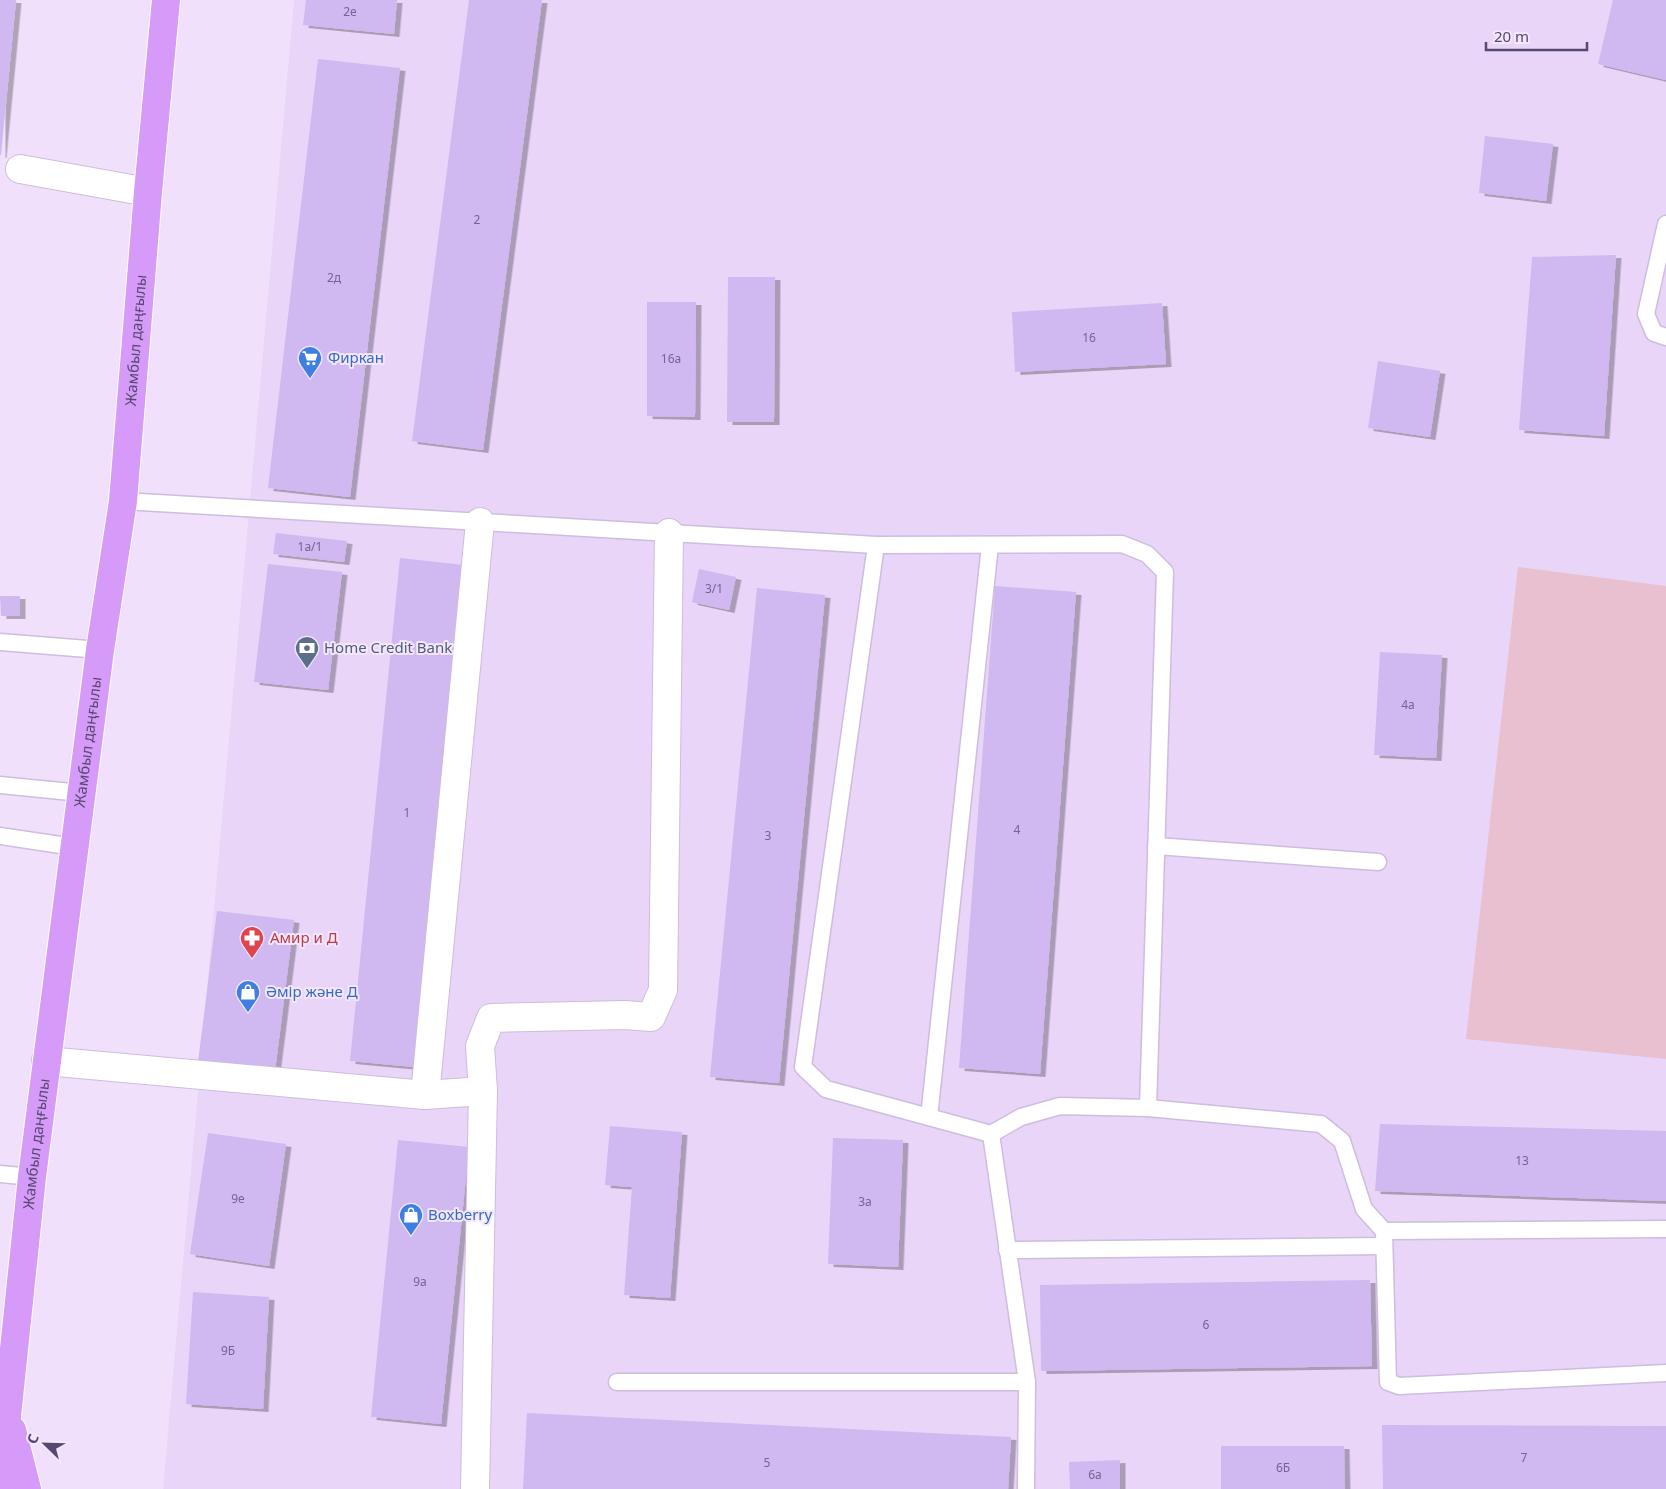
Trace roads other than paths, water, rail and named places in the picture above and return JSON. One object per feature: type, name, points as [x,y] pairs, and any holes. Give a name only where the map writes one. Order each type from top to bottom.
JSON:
[{"type":"main road","name":"Жамбыл даңғылы","points":[[0,1483],[4,1419],[46,1062],[100,650],[124,501],[148,192],[166,0]]},
{"type":"main road","points":[[4,1419],[27,1489]]},
{"type":"street","points":[[20,169],[148,192]]},
{"type":"street","points":[[425,1095],[480,522]]},
{"type":"street","points":[[475,1489],[483,1091],[480,1046],[491,1018],[625,1015],[651,1017],[663,990],[669,533]]},
{"type":"street","points":[[46,1062],[425,1095],[483,1091]]},
{"type":"lane","points":[[1666,224],[1646,314],[1654,333],[1666,336]]},
{"type":"lane","points":[[124,501],[876,545],[1122,544],[1147,554],[1165,572],[1148,1108]]},
{"type":"lane","points":[[876,545],[803,1067],[826,1089],[991,1134],[1021,1117],[1060,1106],[1148,1108],[1321,1124],[1342,1141],[1364,1208],[1384,1239],[1388,1382],[1399,1386],[1666,1373]]},
{"type":"lane","points":[[929,1117],[990,545]]},
{"type":"lane","points":[[0,642],[100,650]]},
{"type":"lane","points":[[0,785],[81,793]]},
{"type":"lane","points":[[0,836],[74,847]]},
{"type":"lane","points":[[1156,846],[1378,862]]},
{"type":"lane","points":[[991,1134],[1027,1382],[1026,1489]]},
{"type":"lane","points":[[0,1174],[32,1177]]},
{"type":"lane","points":[[1007,1250],[1666,1229]]},
{"type":"lane","points":[[617,1382],[1027,1382]]},
{"type":"place","name":"Фиркан","points":[[310,379]]},
{"type":"place","name":"Home Credit Bank","points":[[307,669]]},
{"type":"place","name":"Амир и Д","points":[[252,959]]},
{"type":"place","name":"Әмір және Д","points":[[248,1013]]},
{"type":"place","name":"Boxberry","points":[[411,1236]]}]
